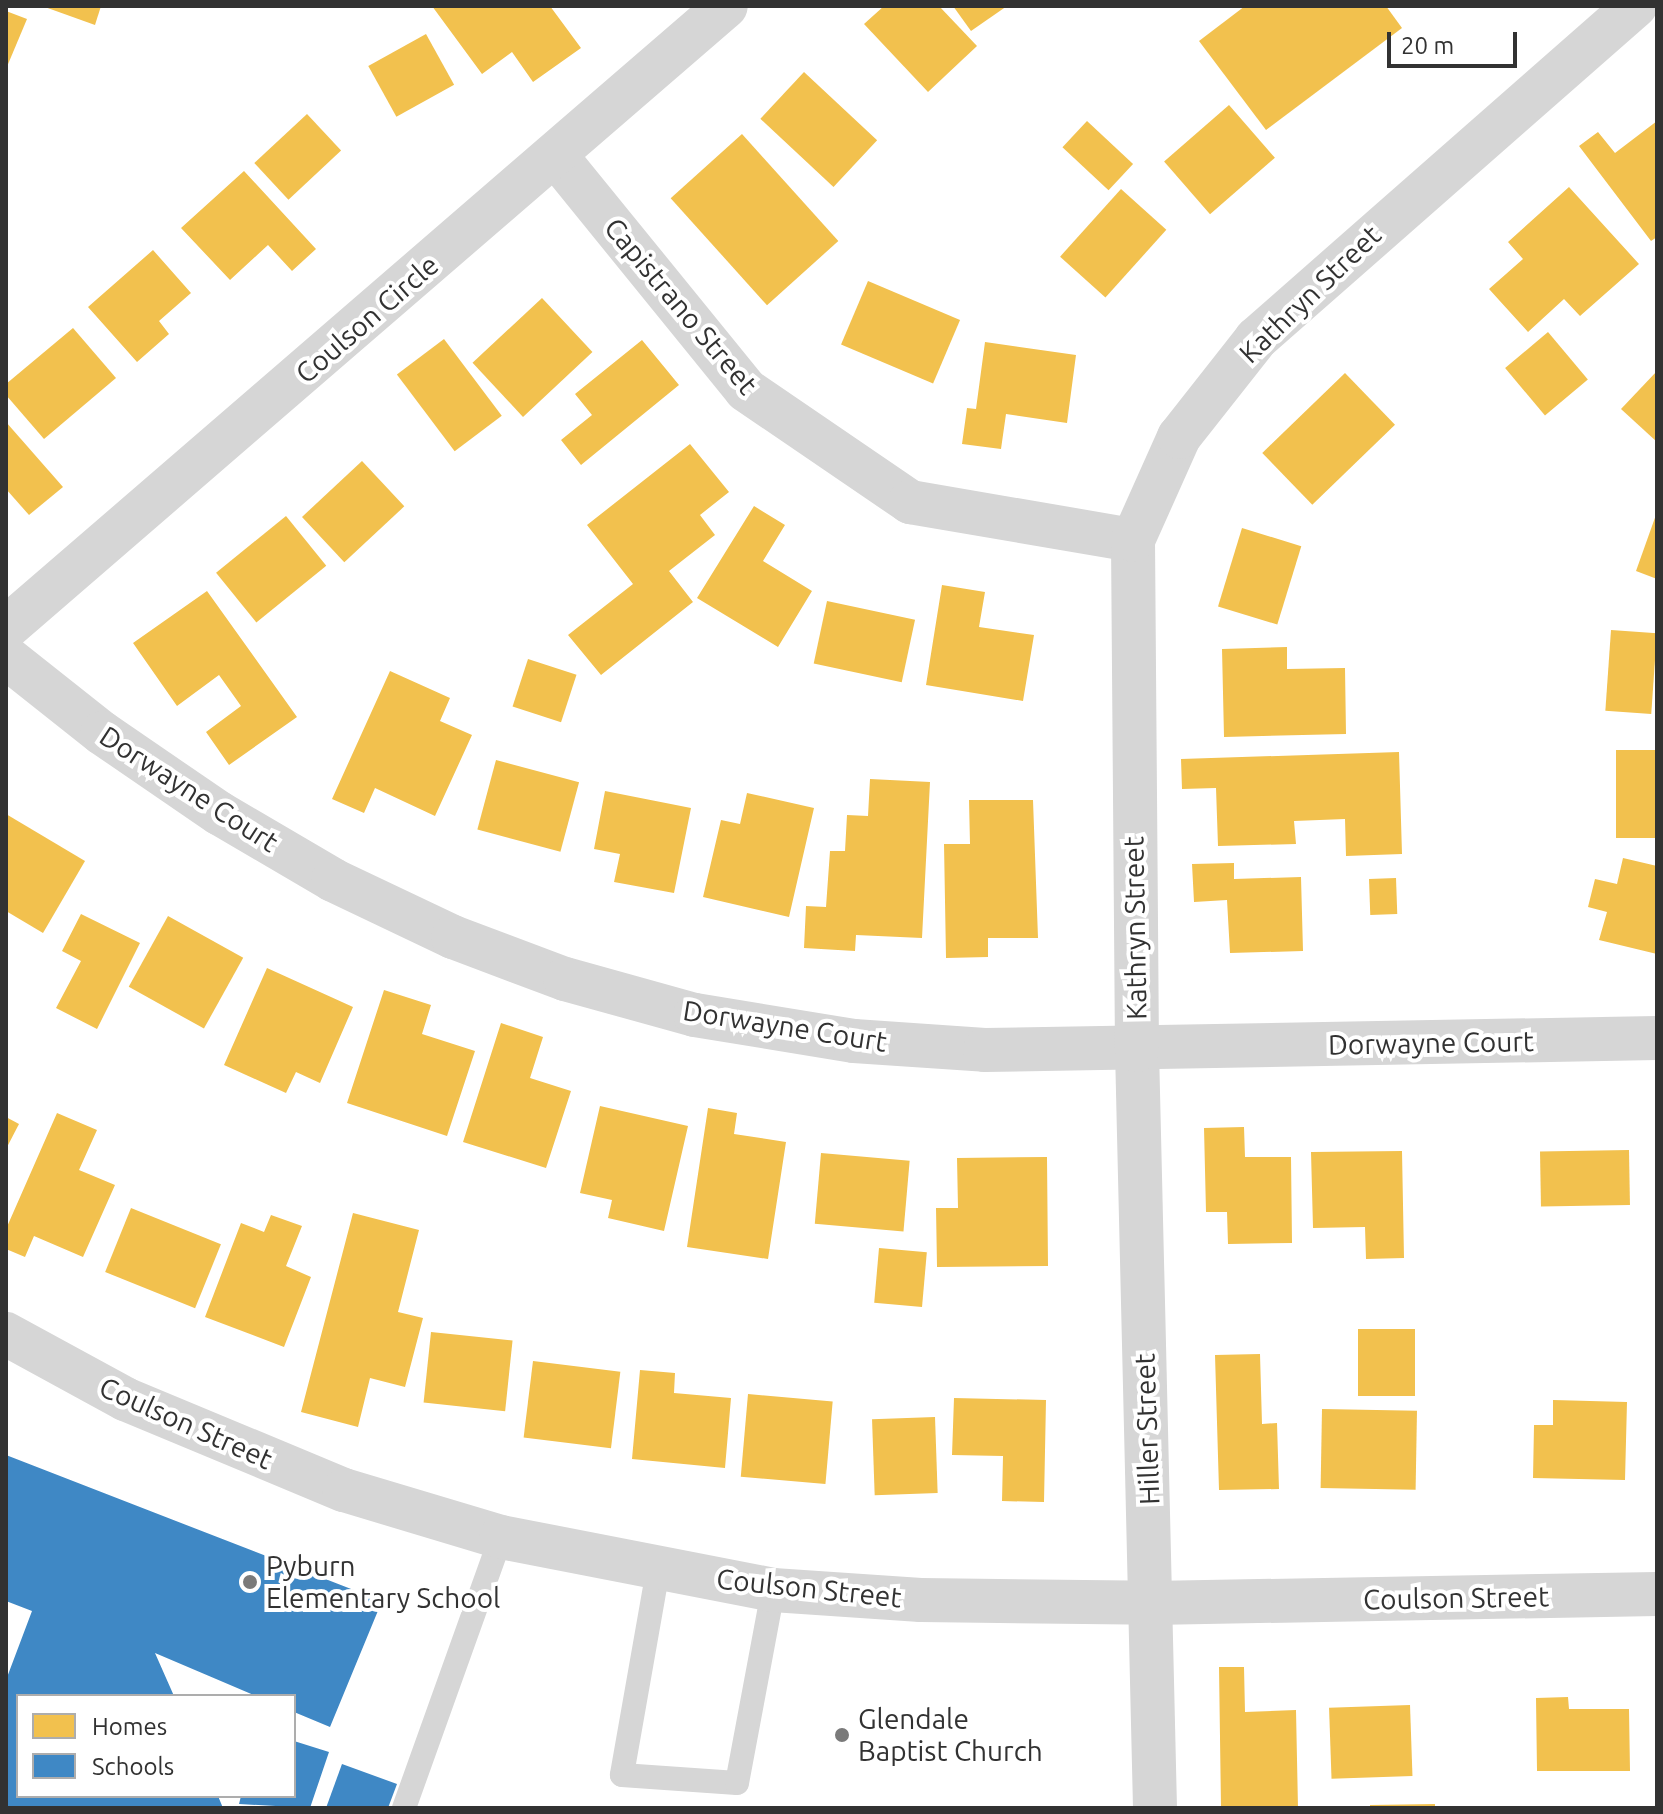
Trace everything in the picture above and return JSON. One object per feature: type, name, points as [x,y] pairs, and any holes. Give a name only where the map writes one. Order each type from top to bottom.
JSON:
[{"type":"street","name":"Coulson Circle","points":[[6,628],[726,6]]},
{"type":"street","name":"Kathryn Street","points":[[1137,1050],[1133,540],[1179,437],[1256,339],[1635,6]]},
{"type":"street","name":"Capistrano Street","points":[[556,156],[746,390],[910,502],[1133,540]]},
{"type":"street","name":"Dorwayne Court","points":[[6,657],[102,733],[193,795],[333,880],[453,937],[565,979],[695,1015],[854,1041],[985,1050],[1137,1050],[1657,1038]]},
{"type":"street","name":"Hiller Street","points":[[1137,1050],[1155,1808]]},
{"type":"street","name":"Coulson Street","points":[[6,1334],[125,1399],[237,1450],[344,1490],[501,1537],[773,1590],[921,1600],[1152,1603],[1657,1594]]},
{"type":"lane","points":[[404,1808],[501,1537]]},
{"type":"lane","points":[[658,1570],[622,1775],[737,1783],[773,1590]]},
{"type":"building: Homes","points":[[42,6],[101,6],[95,25]]},
{"type":"building: Homes","points":[[432,6],[550,6],[581,48],[533,82],[512,52],[482,74]]},
{"type":"building: Homes","points":[[884,6],[939,6],[977,46],[928,92],[864,24]]},
{"type":"building: Homes","points":[[953,6],[1007,6],[971,31]]},
{"type":"building: Homes","points":[[1245,6],[1386,6],[1402,28],[1266,130],[1199,41]]},
{"type":"building: Homes","points":[[6,11],[27,19],[6,69]]},
{"type":"building: Homes","points":[[426,34],[454,85],[396,117],[368,66]]},
{"type":"building: Homes","points":[[804,72],[877,140],[833,187],[760,119]]},
{"type":"building: Homes","points":[[1229,105],[1275,158],[1210,214],[1164,161]]},
{"type":"building: Homes","points":[[307,114],[341,151],[288,200],[254,163]]},
{"type":"building: Homes","points":[[1087,121],[1133,164],[1109,190],[1062,147]]},
{"type":"building: Homes","points":[[1657,121],[1657,237],[1651,241],[1579,146],[1598,132],[1615,153]]},
{"type":"building: Homes","points":[[742,134],[838,241],[767,305],[671,198]]},
{"type":"building: Homes","points":[[244,171],[316,249],[292,271],[268,245],[230,280],[181,228]]},
{"type":"building: Homes","points":[[1569,187],[1639,264],[1580,316],[1564,299],[1528,332],[1489,289],[1523,259],[1508,242]]},
{"type":"building: Homes","points":[[1121,189],[1166,230],[1105,297],[1060,257]]},
{"type":"building: Homes","points":[[153,250],[191,293],[159,321],[169,334],[137,362],[88,307]]},
{"type":"building: Homes","points":[[868,281],[960,320],[933,384],[841,345]]},
{"type":"building: Homes","points":[[542,298],[592,352],[523,417],[473,363]]},
{"type":"building: Homes","points":[[73,328],[116,378],[44,439],[6,395],[6,384]]},
{"type":"building: Homes","points":[[1548,332],[1588,379],[1545,415],[1505,368]]},
{"type":"building: Homes","points":[[444,339],[502,416],[455,451],[397,375]]},
{"type":"building: Homes","points":[[642,340],[679,385],[581,465],[561,440],[592,415],[575,394]]},
{"type":"building: Homes","points":[[985,342],[1076,355],[1067,423],[1006,414],[1001,449],[962,444],[967,408],[976,409]]},
{"type":"building: Homes","points":[[1657,371],[1657,442],[1621,409]]},
{"type":"building: Homes","points":[[1345,373],[1395,425],[1312,505],[1262,453]]},
{"type":"building: Homes","points":[[6,422],[63,487],[29,515],[6,489]]},
{"type":"building: Homes","points":[[690,444],[729,492],[700,515],[715,535],[669,571],[693,602],[601,675],[568,635],[633,584],[587,525]]},
{"type":"building: Homes","points":[[362,461],[404,506],[344,562],[302,517]]},
{"type":"building: Homes","points":[[754,506],[785,525],[763,561],[812,591],[778,647],[697,598]]},
{"type":"building: Homes","points":[[1657,512],[1657,579],[1636,571]]},
{"type":"building: Homes","points":[[286,516],[326,566],[256,622],[216,573]]},
{"type":"building: Homes","points":[[1242,528],[1301,546],[1277,625],[1218,606]]},
{"type":"building: Homes","points":[[942,585],[985,592],[979,627],[1034,635],[1023,701],[926,685]]},
{"type":"building: Homes","points":[[207,591],[297,717],[229,765],[206,732],[241,706],[219,675],[177,706],[133,643]]},
{"type":"building: Homes","points":[[827,601],[915,620],[902,682],[814,664]]},
{"type":"building: Homes","points":[[1611,630],[1657,633],[1651,714],[1605,711]]},
{"type":"building: Homes","points":[[1287,647],[1287,669],[1345,668],[1346,734],[1224,737],[1222,649]]},
{"type":"building: Homes","points":[[528,659],[577,675],[561,722],[513,707]]},
{"type":"building: Homes","points":[[390,671],[450,698],[440,721],[472,735],[435,816],[375,788],[364,813],[332,799]]},
{"type":"building: Homes","points":[[1616,750],[1657,750],[1657,838],[1616,838]]},
{"type":"building: Homes","points":[[1399,752],[1402,854],[1346,856],[1345,819],[1294,821],[1296,844],[1218,846],[1216,788],[1182,789],[1181,759]]},
{"type":"building: Homes","points":[[496,760],[579,782],[560,852],[477,830]]},
{"type":"building: Homes","points":[[870,779],[930,782],[922,938],[856,935],[855,951],[804,948],[806,906],[826,907],[830,851],[845,851],[847,815],[868,816]]},
{"type":"building: Homes","points":[[605,791],[691,808],[674,893],[614,882],[620,854],[594,849]]},
{"type":"building: Homes","points":[[747,793],[814,808],[789,917],[703,897],[721,820],[740,824]]},
{"type":"building: Homes","points":[[969,800],[1033,800],[1038,938],[988,938],[988,957],[946,958],[944,844],[970,844]]},
{"type":"building: Homes","points":[[6,814],[85,861],[43,933],[6,911]]},
{"type":"building: Homes","points":[[1623,858],[1657,866],[1657,954],[1599,940],[1607,912],[1588,907],[1595,879],[1617,884]]},
{"type":"building: Homes","points":[[1234,863],[1234,879],[1301,877],[1303,951],[1230,953],[1227,900],[1194,902],[1192,864]]},
{"type":"building: Homes","points":[[1396,878],[1397,914],[1370,915],[1369,879]]},
{"type":"building: Homes","points":[[81,914],[140,943],[97,1029],[56,1008],[81,961],[62,951]]},
{"type":"building: Homes","points":[[168,916],[243,958],[204,1029],[129,987]]},
{"type":"building: Homes","points":[[267,968],[353,1007],[320,1083],[296,1072],[286,1093],[224,1065]]},
{"type":"building: Homes","points":[[384,990],[431,1005],[422,1034],[475,1051],[447,1136],[347,1103]]},
{"type":"building: Homes","points":[[501,1023],[543,1037],[530,1078],[571,1091],[546,1168],[463,1142]]},
{"type":"building: Homes","points":[[600,1106],[688,1126],[664,1231],[608,1218],[612,1200],[580,1193]]},
{"type":"building: Homes","points":[[708,1108],[737,1113],[734,1134],[786,1142],[768,1259],[687,1247]]},
{"type":"building: Homes","points":[[57,1113],[97,1130],[79,1170],[115,1185],[83,1257],[34,1236],[25,1257],[6,1249],[6,1229]]},
{"type":"building: Homes","points":[[6,1117],[19,1124],[6,1149]]},
{"type":"building: Homes","points":[[1244,1127],[1245,1157],[1291,1157],[1292,1243],[1228,1244],[1227,1212],[1206,1212],[1204,1128]]},
{"type":"building: Homes","points":[[1629,1150],[1630,1205],[1541,1207],[1540,1152]]},
{"type":"building: Homes","points":[[1402,1151],[1404,1258],[1366,1259],[1365,1227],[1313,1228],[1311,1152]]},
{"type":"building: Homes","points":[[821,1153],[910,1161],[903,1231],[815,1224]]},
{"type":"building: Homes","points":[[1047,1157],[1048,1266],[937,1267],[936,1208],[958,1208],[957,1158]]},
{"type":"building: Homes","points":[[131,1208],[221,1244],[195,1308],[105,1272]]},
{"type":"building: Homes","points":[[353,1213],[419,1230],[398,1312],[423,1318],[405,1387],[370,1378],[358,1427],[301,1412]]},
{"type":"building: Homes","points":[[271,1215],[302,1226],[286,1266],[311,1277],[284,1347],[205,1317],[241,1223],[264,1232]]},
{"type":"building: Homes","points":[[879,1248],[927,1252],[922,1307],[874,1303]]},
{"type":"building: Homes","points":[[1358,1329],[1415,1329],[1415,1396],[1358,1396]]},
{"type":"building: Homes","points":[[431,1332],[513,1341],[505,1411],[424,1403]]},
{"type":"building: Homes","points":[[1260,1354],[1262,1424],[1277,1423],[1279,1489],[1219,1490],[1215,1355]]},
{"type":"building: Homes","points":[[533,1361],[620,1372],[611,1448],[524,1437]]},
{"type":"building: Homes","points":[[640,1370],[675,1373],[674,1393],[731,1398],[725,1468],[632,1459]]},
{"type":"building: Homes","points":[[748,1394],[833,1401],[825,1484],[741,1477]]},
{"type":"building: Homes","points":[[954,1398],[1046,1400],[1044,1502],[1002,1501],[1003,1456],[952,1455]]},
{"type":"building: Homes","points":[[1553,1400],[1627,1402],[1625,1480],[1533,1478],[1534,1425],[1553,1425]]},
{"type":"building: Homes","points":[[1322,1409],[1417,1411],[1416,1490],[1321,1488]]},
{"type":"building: Homes","points":[[935,1417],[938,1493],[875,1495],[872,1419]]},
{"type":"building: Homes","points":[[1219,1667],[1244,1667],[1245,1712],[1296,1710],[1298,1808],[1221,1808]]},
{"type":"building: Homes","points":[[1568,1697],[1569,1709],[1629,1709],[1630,1771],[1537,1771],[1536,1698]]},
{"type":"building: Homes","points":[[1410,1705],[1412,1776],[1332,1779],[1329,1708]]},
{"type":"building: Homes","points":[[1435,1804],[1435,1808],[1370,1808],[1370,1805]]},
{"type":"building: Schools","points":[[6,1455],[382,1601],[330,1727],[296,1713],[296,1694],[251,1694],[155,1653],[173,1694],[16,1694],[16,1798],[219,1798],[223,1808],[6,1808],[6,1680],[32,1611],[6,1601]]},
{"type":"building: Schools","points":[[296,1742],[329,1752],[310,1808],[239,1804],[240,1798],[296,1798]]},
{"type":"building: Schools","points":[[342,1764],[397,1784],[388,1808],[326,1808]]},
{"type":"place","name":"Pyburn Elementary School","points":[[250,1582]]},
{"type":"place","name":"Glendale Baptist Church","points":[[842,1735]]}]
